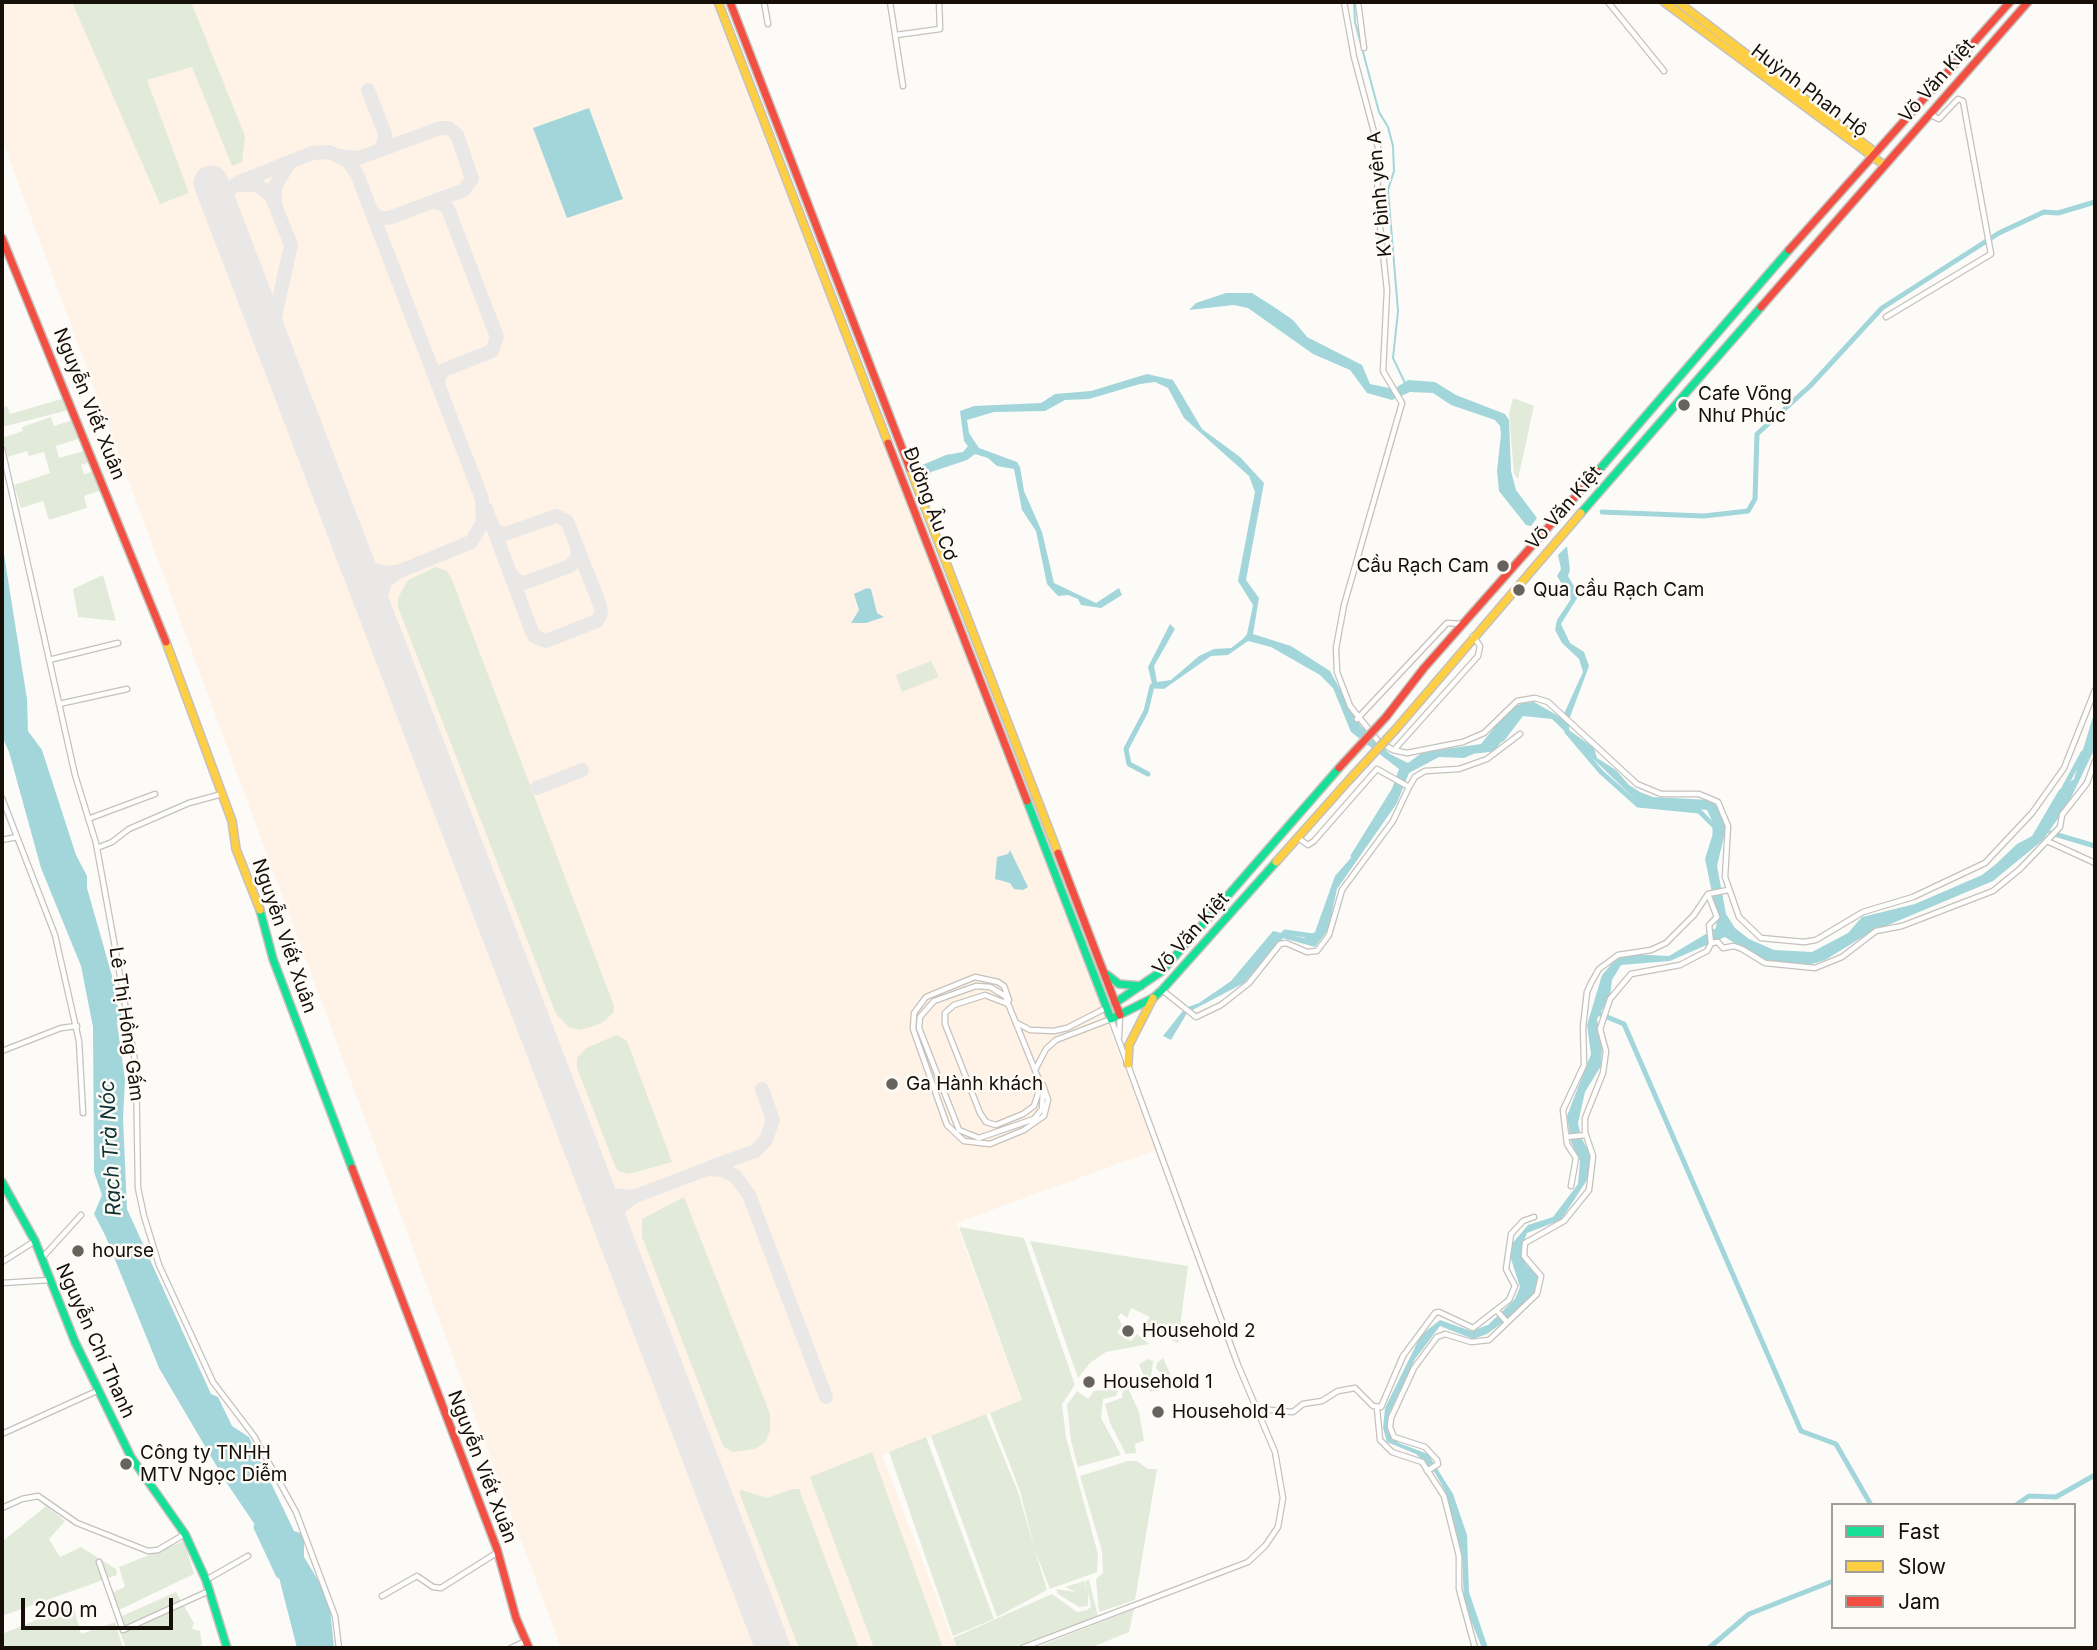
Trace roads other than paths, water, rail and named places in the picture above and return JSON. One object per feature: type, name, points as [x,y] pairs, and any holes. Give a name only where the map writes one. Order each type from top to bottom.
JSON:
[{"type":"street","name":"Đường Âu Cơ","points":[[718,2],[875,407],[1120,1015]]},
{"type":"street","name":"Đường Âu Cơ","points":[[730,2],[886,402],[1074,906],[1111,1019]]},
{"type":"street","points":[[764,2],[768,24]]},
{"type":"street","points":[[890,2],[903,86]]},
{"type":"street","points":[[896,35],[940,29],[939,2]]},
{"type":"street","name":"KV bình yên A","points":[[1344,2],[1354,57],[1379,151],[1377,198],[1387,290],[1382,366],[1401,401],[1338,636],[1338,672],[1357,719]]},
{"type":"street","points":[[1358,2],[1364,48]]},
{"type":"street","points":[[1608,2],[1664,71]]},
{"type":"street","name":"Huỳnh Phan Hộ","points":[[1664,2],[1866,155],[1872,155],[1871,149],[1678,2]]},
{"type":"street","name":"Võ Văn Kiệt","points":[[1106,1008],[1147,984],[1258,861],[1386,717],[1731,315],[2010,2]]},
{"type":"street","name":"Võ Văn Kiệt","points":[[1111,1019],[1153,998],[1162,990],[1396,729],[1473,636],[2028,2]]},
{"type":"street","points":[[1886,317],[1988,256],[1990,246],[1963,101],[1958,99],[1939,119],[1929,114]]},
{"type":"street","points":[[1872,155],[1884,166]]},
{"type":"street","name":"Nguyễn Viết Xuân","points":[[2,238],[54,358],[156,615],[232,821],[236,849],[265,924],[272,959],[498,1552],[528,1645]]},
{"type":"street","points":[[875,407],[886,402]]},
{"type":"street","points":[[1625,441],[1634,451]]},
{"type":"street","name":"Lê Thị Hồng Gấm","points":[[2,449],[59,704],[97,848],[136,1068],[138,1188],[144,1216],[159,1265],[208,1372],[254,1436],[296,1512],[335,1616],[339,1648]]},
{"type":"street","points":[[1464,624],[1447,623],[1357,719],[1378,741],[1393,750],[1407,753],[1470,740],[1488,730],[1511,705],[1525,699],[1548,702],[1644,788],[1665,795],[1704,794],[1721,805],[1727,820],[1724,865],[1728,890],[1739,917],[1756,935],[1778,942],[1804,943],[1816,940],[1863,912],[1913,897],[1959,877],[1997,851],[2053,785],[2064,768],[2095,690]]},
{"type":"street","points":[[1393,750],[1478,656],[1480,646],[1473,636]]},
{"type":"street","points":[[49,660],[118,643]]},
{"type":"street","points":[[59,704],[127,689]]},
{"type":"street","points":[[1162,990],[1196,1017],[1237,993],[1261,972],[1280,944],[1286,943],[1307,952],[1320,948],[1329,935],[1342,890],[1393,821],[1407,786],[1415,777],[1425,771],[1459,769],[1487,759],[1520,734]]},
{"type":"street","points":[[1712,942],[1718,942],[1723,948],[1734,946],[1742,949],[1765,963],[1815,968],[1842,957],[1876,931],[1912,923],[1993,891],[2020,869],[2061,824],[2062,815],[2087,783],[2095,761]]},
{"type":"street","points":[[1297,838],[1308,845],[1314,841],[1376,770],[1383,770],[1407,786]]},
{"type":"street","points":[[88,819],[155,794]]},
{"type":"street","points":[[97,848],[112,842],[129,829],[189,803],[222,794]]},
{"type":"street","points":[[2,798],[5,816],[17,837],[55,935],[77,1026],[83,1113]]},
{"type":"street","points":[[2,840],[17,837]]},
{"type":"street","points":[[2048,840],[2095,863]]},
{"type":"street","points":[[1258,861],[1269,870]]},
{"type":"street","points":[[1571,1186],[1576,1158],[1568,1136],[1564,1105],[1584,1065],[1587,992],[1599,969],[1618,955],[1651,950],[1666,943],[1694,915],[1709,894],[1728,890]]},
{"type":"street","points":[[1428,1470],[1438,1464],[1425,1447],[1398,1440],[1390,1431],[1391,1419],[1414,1368],[1441,1335],[1483,1342],[1497,1335],[1506,1321],[1535,1298],[1540,1287],[1540,1273],[1524,1256],[1527,1240],[1564,1221],[1587,1194],[1593,1156],[1584,1135],[1586,1111],[1600,1083],[1606,1058],[1606,1045],[1600,1033],[1603,1015],[1617,987],[1631,974],[1680,965],[1707,951],[1712,942],[1709,927],[1717,917],[1709,894]]},
{"type":"street","points":[[1104,973],[1125,986],[1140,987],[1147,984]]},
{"type":"street","points":[[1009,1005],[1004,986],[990,978],[975,977],[926,997],[914,1013],[913,1029],[947,1125],[964,1141],[981,1145],[1024,1130],[1044,1116],[1047,1110],[1047,1088],[1041,1083]]},
{"type":"street","points":[[976,986],[997,989],[1005,996],[1017,1022],[1041,1083],[1042,1110],[1027,1123],[979,1138],[959,1130],[919,1028],[920,1017],[934,1001],[976,986]]},
{"type":"street","points":[[1009,1005],[1003,999],[985,995],[954,1005],[945,1013],[945,1024],[980,1113],[986,1122],[996,1125],[1023,1114],[1034,1106],[1041,1083]]},
{"type":"street","points":[[1128,1064],[1129,1045],[1153,998]]},
{"type":"street","points":[[1017,1022],[1030,1030],[1054,1031],[1067,1028],[1106,1008]]},
{"type":"street","points":[[1118,1038],[1120,1015]]},
{"type":"street","points":[[1022,1648],[1233,1569],[1258,1554],[1278,1527],[1283,1498],[1275,1452],[1259,1409],[1238,1365],[1111,1019],[1056,1040],[1046,1049],[1035,1070]]},
{"type":"street","points":[[2,1051],[61,1028],[77,1026]]},
{"type":"street","points":[[1568,1136],[1584,1135]]},
{"type":"street","name":"Nguyễn Chí Thanh","points":[[2,1182],[35,1241],[66,1321],[131,1457],[184,1531]]},
{"type":"street","points":[[42,1258],[81,1215]]},
{"type":"street","points":[[1377,1408],[1387,1401],[1403,1356],[1435,1313],[1441,1313],[1473,1328],[1498,1312],[1508,1300],[1515,1286],[1506,1269],[1511,1234],[1523,1221],[1534,1217]]},
{"type":"street","points":[[2,1262],[35,1241]]},
{"type":"street","points":[[2,1283],[51,1280]]},
{"type":"street","points":[[1498,1312],[1506,1321]]},
{"type":"street","points":[[1259,1409],[1293,1412],[1303,1404],[1322,1401],[1338,1391],[1354,1388],[1377,1408],[1377,1434],[1387,1449],[1417,1459],[1428,1470],[1444,1496],[1460,1562],[1459,1589],[1475,1648]]},
{"type":"street","points":[[2,1434],[99,1391]]},
{"type":"street","points":[[2,1508],[22,1499],[38,1496],[77,1523],[148,1551],[158,1550],[184,1531],[206,1580],[227,1648]]},
{"type":"street","points":[[382,1596],[417,1576],[433,1587],[441,1588],[498,1552]]},
{"type":"street","points":[[206,1580],[248,1556]]},
{"type":"street","points":[[99,1562],[123,1630],[209,1591]]},
{"type":"street","points":[[511,1648],[528,1645]]},
{"type":"water","points":[[589,108],[623,199],[567,218],[533,128]]},
{"type":"water","points":[[1226,293],[1252,293],[1293,320],[1307,337],[1362,365],[1370,384],[1394,389],[1408,380],[1435,382],[1456,395],[1505,414],[1509,420],[1511,471],[1516,490],[1537,518],[1531,526],[1526,525],[1499,491],[1497,471],[1501,434],[1500,426],[1495,420],[1451,405],[1433,393],[1410,392],[1392,400],[1367,393],[1350,370],[1313,354],[1248,308],[1234,305],[1189,310],[1196,303]]},
{"type":"water","points":[[1147,374],[1173,380],[1202,429],[1240,457],[1264,483],[1246,580],[1259,598],[1253,634],[1291,646],[1330,671],[1360,725],[1390,754],[1408,763],[1423,752],[1481,744],[1510,708],[1523,703],[1534,702],[1562,718],[1583,672],[1579,659],[1562,643],[1555,630],[1557,620],[1571,599],[1557,576],[1561,569],[1558,555],[1567,546],[1570,570],[1568,576],[1579,595],[1561,624],[1570,643],[1584,652],[1589,666],[1570,717],[1569,730],[1594,748],[1597,758],[1616,770],[1629,785],[1640,792],[1653,797],[1710,800],[1721,810],[1727,824],[1717,866],[1726,914],[1735,928],[1749,939],[1774,950],[1812,952],[1848,933],[1862,917],[1915,904],[1982,875],[2017,844],[2032,836],[2059,790],[2074,779],[2095,710],[2095,748],[2068,804],[2043,840],[1993,881],[1869,933],[1825,960],[1799,968],[1765,962],[1725,937],[1670,961],[1621,965],[1612,980],[1610,996],[1597,1019],[1602,1048],[1601,1066],[1585,1092],[1578,1123],[1581,1137],[1591,1156],[1589,1177],[1561,1220],[1527,1233],[1521,1249],[1526,1264],[1537,1276],[1538,1288],[1516,1313],[1487,1334],[1473,1339],[1440,1326],[1415,1359],[1389,1414],[1388,1432],[1399,1443],[1428,1454],[1453,1494],[1467,1535],[1469,1592],[1488,1648],[1482,1648],[1464,1603],[1462,1554],[1444,1489],[1435,1473],[1416,1454],[1387,1442],[1383,1428],[1385,1408],[1421,1335],[1440,1320],[1471,1331],[1488,1325],[1515,1299],[1520,1287],[1511,1259],[1511,1245],[1528,1225],[1553,1217],[1578,1184],[1580,1161],[1571,1142],[1567,1116],[1591,1054],[1587,1025],[1602,975],[1615,960],[1629,954],[1669,956],[1716,928],[1717,917],[1705,859],[1715,827],[1707,810],[1653,805],[1644,808],[1552,719],[1523,716],[1504,741],[1464,758],[1439,757],[1409,773],[1397,803],[1337,889],[1328,930],[1315,947],[1283,938],[1244,983],[1187,1013],[1171,1040],[1163,1036],[1185,1008],[1199,1003],[1231,981],[1273,931],[1304,938],[1315,932],[1335,876],[1362,845],[1385,809],[1399,769],[1351,732],[1333,688],[1320,675],[1271,647],[1248,641],[1228,655],[1211,656],[1164,689],[1153,688],[1148,667],[1170,624],[1175,629],[1154,666],[1157,682],[1171,680],[1199,656],[1214,649],[1231,648],[1243,639],[1247,634],[1253,605],[1238,581],[1255,492],[1249,476],[1184,418],[1168,388],[1155,382],[1140,384],[1089,399],[1065,400],[1045,411],[994,412],[967,420],[969,433],[979,448],[1017,462],[1020,467],[1024,491],[1042,532],[1054,583],[1096,603],[1119,588],[1122,595],[1101,608],[1081,605],[1078,599],[1068,595],[1058,596],[1047,584],[1036,531],[1022,510],[1014,469],[997,466],[988,458],[975,454],[967,460],[931,472],[924,484],[920,466],[946,455],[963,452],[968,446],[964,441],[960,411],[974,406],[1041,403],[1055,394],[1091,391]]},
{"type":"water","name":"Rạch Trà Nóc","points":[[2,542],[27,699],[28,731],[42,750],[76,855],[87,876],[87,888],[116,990],[116,1003],[122,1013],[117,1023],[125,1080],[123,1118],[127,1209],[211,1394],[218,1397],[232,1426],[249,1437],[294,1531],[304,1534],[304,1557],[329,1598],[334,1648],[297,1648],[272,1550],[226,1482],[159,1368],[94,1214],[102,1195],[94,1172],[93,1027],[81,966],[41,868],[9,752],[2,736]]},
{"type":"water","points":[[871,589],[877,613],[884,617],[866,623],[851,623],[859,610],[854,594]]},
{"type":"water","points":[[1010,850],[1028,887],[1023,890],[1014,889],[1010,883],[995,879],[997,857],[1008,854]]},
{"type":"waterway","points":[[1354,2],[1355,22],[1379,112],[1388,127],[1393,146],[1394,171],[1388,190],[1398,311],[1393,358],[1406,385]]},
{"type":"waterway","points":[[1602,512],[1704,516],[1748,511],[1755,499],[1757,434],[1810,386],[1882,308],[1999,233],[2044,212],[2058,213],[2095,202]]},
{"type":"waterway","points":[[1148,774],[1129,764],[1126,749],[1146,711],[1152,686],[1158,686]]},
{"type":"waterway","points":[[1567,732],[1601,772],[1638,805],[1699,811],[1715,827],[1715,834]]},
{"type":"waterway","points":[[1476,751],[1493,749],[1500,739]]},
{"type":"waterway","points":[[2064,788],[2083,753]]},
{"type":"waterway","points":[[1353,856],[1394,790]]},
{"type":"waterway","points":[[2051,833],[2095,846]]},
{"type":"waterway","points":[[1280,938],[1285,932],[1313,936]]},
{"type":"waterway","points":[[1595,1012],[1624,1024],[1801,1431],[1836,1444],[1870,1503]]},
{"type":"waterway","points":[[2019,1503],[2029,1496],[2056,1497],[2095,1475]]},
{"type":"waterway","name":"Rạch Trà Nóc","points":[[258,1527],[280,1574]]},
{"type":"waterway","points":[[1709,1648],[1749,1614],[1831,1582]]},
{"type":"place","name":"Cafe Võng Như Phúc","points":[[1684,405]]},
{"type":"place","name":"Cầu Rạch Cam","points":[[1503,566]]},
{"type":"place","name":"Qua cầu Rạch Cam","points":[[1519,590]]},
{"type":"place","name":"Ga Hành khách","points":[[892,1084]]},
{"type":"place","name":"hourse","points":[[78,1251]]},
{"type":"place","name":"Household 2","points":[[1128,1331]]},
{"type":"place","name":"Household 1","points":[[1089,1382]]},
{"type":"place","name":"Household 4","points":[[1158,1412]]},
{"type":"place","name":"Công ty TNHH MTV Ngọc Diễm","points":[[126,1464]]}]
